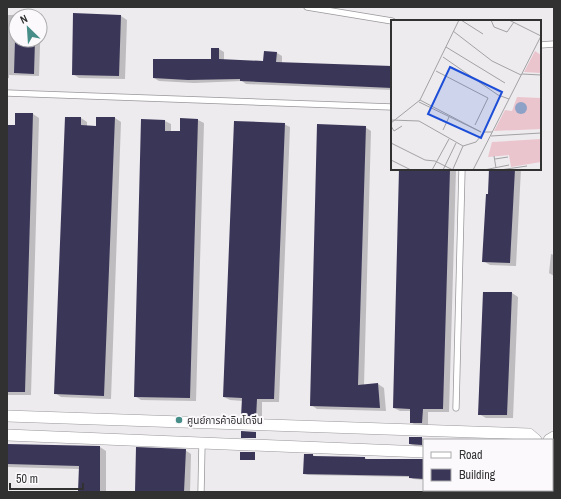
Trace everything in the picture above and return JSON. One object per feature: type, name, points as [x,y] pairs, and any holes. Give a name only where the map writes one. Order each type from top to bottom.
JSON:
[{"type":"street","points":[[7,416],[529,434],[535,439]]},
{"type":"street","points":[[7,435],[423,452]]},
{"type":"lane","points":[[307,7],[391,21]]},
{"type":"lane","points":[[541,45],[554,44]]},
{"type":"lane","points":[[7,93],[391,108]]},
{"type":"lane","points":[[456,408],[462,170]]},
{"type":"lane","points":[[201,492],[202,443]]},
{"type":"building","points":[[73,13],[121,15],[119,76],[72,75]]},
{"type":"building","points":[[15,48],[35,48],[34,74],[14,73]]},
{"type":"building","points":[[211,48],[219,48],[219,59],[263,61],[264,51],[277,52],[276,62],[391,66],[391,88],[240,81],[240,79],[188,80],[153,78],[153,59],[211,59]]},
{"type":"building","points":[[15,113],[33,113],[25,392],[7,392],[7,125],[15,125]]},
{"type":"building","points":[[65,117],[81,117],[81,125],[96,126],[96,117],[115,117],[104,396],[54,394]]},
{"type":"building","points":[[180,118],[198,119],[190,398],[134,397],[141,119],[165,120],[165,131],[180,131]]},
{"type":"building","points":[[234,121],[285,123],[274,399],[257,399],[256,418],[241,417],[242,398],[223,397]]},
{"type":"building","points":[[317,124],[366,126],[358,385],[378,383],[380,408],[310,406]]},
{"type":"building","points":[[399,170],[450,170],[443,409],[423,409],[422,423],[410,423],[410,409],[393,408]]},
{"type":"building","points":[[489,170],[515,170],[510,263],[482,262],[486,194],[488,194]]},
{"type":"building","points":[[483,292],[512,292],[507,415],[478,415]]},
{"type":"building","points":[[241,431],[256,432],[256,438],[241,438]]},
{"type":"building","points":[[409,437],[422,437],[422,445],[409,444]]},
{"type":"building","points":[[7,444],[100,446],[100,492],[78,492],[79,466],[7,464]]},
{"type":"building","points":[[136,447],[186,449],[184,492],[135,492]]},
{"type":"building","points":[[240,452],[255,452],[255,460],[240,460]]},
{"type":"building","points":[[304,454],[313,454],[313,456],[365,457],[365,459],[423,459],[423,479],[409,478],[409,476],[303,474]]},
{"type":"place","name":"ศูนย์การค้าอินโดจีน","points":[[179,420]]}]
